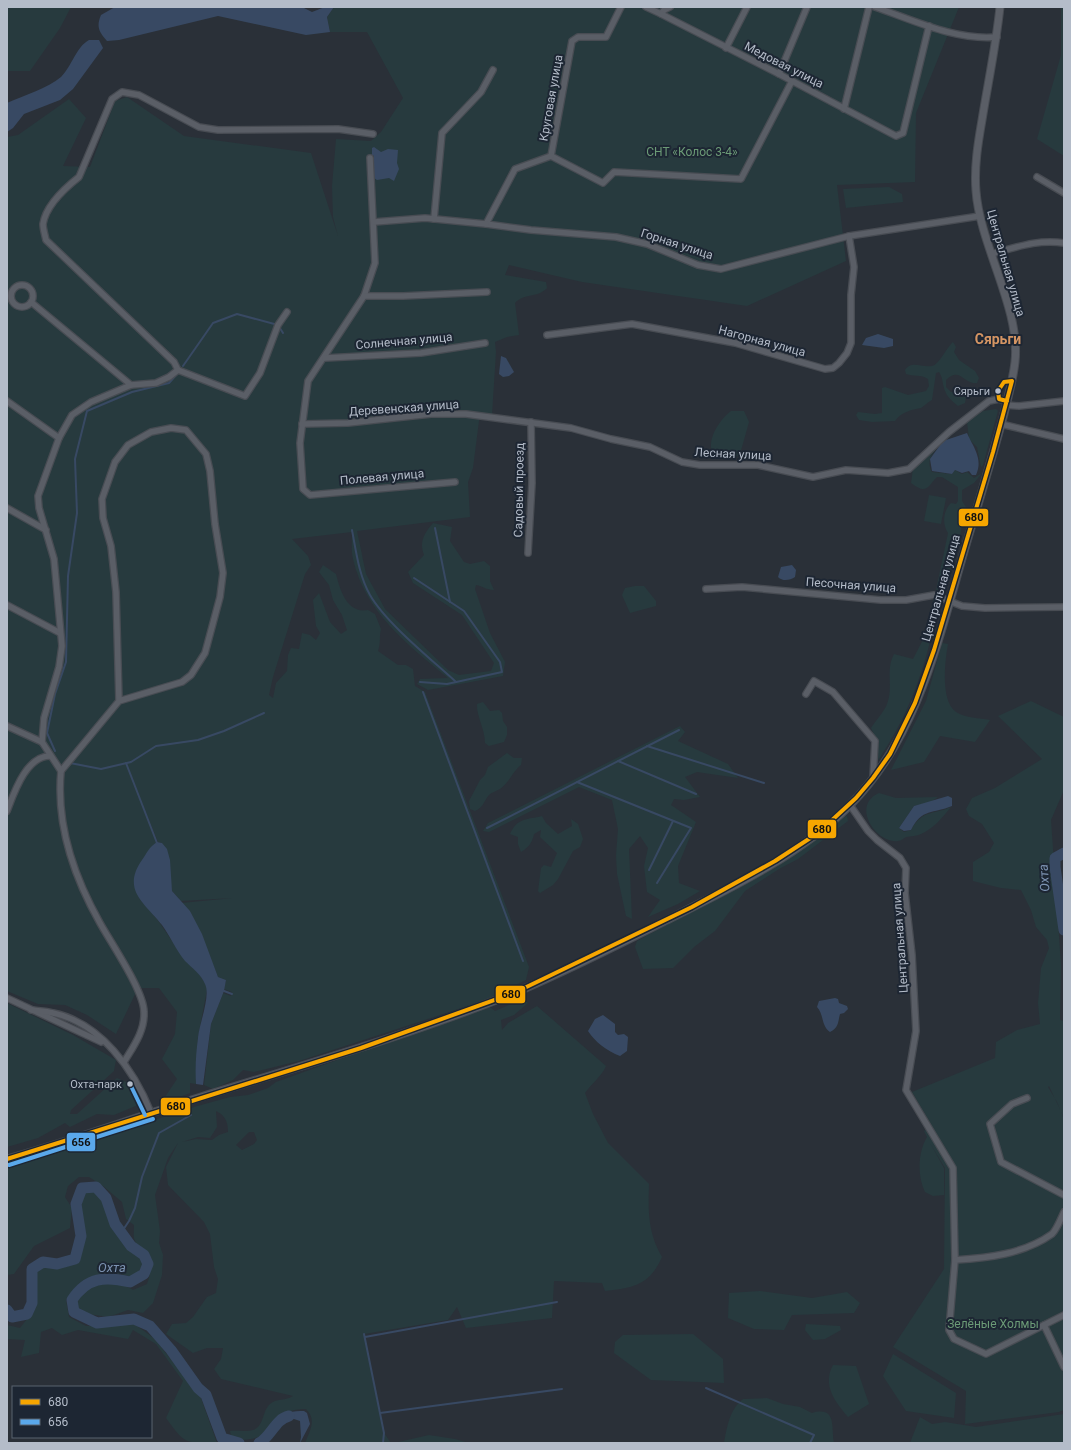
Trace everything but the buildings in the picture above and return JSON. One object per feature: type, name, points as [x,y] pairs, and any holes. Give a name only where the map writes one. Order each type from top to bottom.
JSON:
[{"type":"street","name":"Круговая улица","points":[[621,7],[606,37],[578,37],[572,41],[551,156],[602,183],[614,172],[741,179],[792,81]]},
{"type":"street","name":"Медовая улица","points":[[646,7],[779,74],[896,136],[903,133],[928,26]]},
{"type":"street","points":[[661,14],[664,10],[670,7]]},
{"type":"street","points":[[726,48],[747,7]]},
{"type":"street","points":[[779,74],[807,7]]},
{"type":"street","points":[[844,108],[869,7]]},
{"type":"street","points":[[875,7],[952,33],[986,38],[997,37]]},
{"type":"street","name":"Центральная улица","points":[[7,1159],[301,1067],[491,1001],[538,982],[687,910],[752,875],[813,838],[850,805],[873,778],[905,727],[917,702],[932,657],[1001,424],[1015,362],[1015,336],[980,216],[976,192],[978,143],[997,37],[1000,7]]},
{"type":"street","points":[[434,219],[442,133],[481,92],[493,70]]},
{"type":"street","points":[[288,312],[278,325],[260,373],[245,396],[180,370],[174,362],[46,240],[43,225],[47,210],[68,185],[79,177],[112,99],[122,92],[139,95],[199,127],[218,130],[338,129],[374,134]]},
{"type":"street","points":[[486,224],[515,169],[551,156]]},
{"type":"street","points":[[302,424],[308,381],[313,372],[325,358],[364,296],[375,262],[370,158]]},
{"type":"street","points":[[1036,177],[1064,193]]},
{"type":"street","name":"Горная улица","points":[[374,222],[434,219],[531,230],[616,236],[647,244],[698,264],[721,269],[849,236],[980,216]]},
{"type":"street","name":"Нагорная улица","points":[[547,336],[632,324],[736,343],[825,370],[833,368],[847,353],[852,343],[851,295],[854,267],[849,236]]},
{"type":"street","points":[[991,254],[1026,244],[1048,240],[1064,243]]},
{"type":"street","points":[[364,296],[403,296],[487,292]]},
{"type":"street","points":[[31,302],[131,385]]},
{"type":"street","name":"Солнечная улица","points":[[325,358],[421,352],[485,344]]},
{"type":"street","points":[[124,1062],[142,1029],[145,1011],[141,998],[121,958],[100,923],[78,875],[61,822],[61,771],[42,742],[44,718],[58,668],[62,646],[54,559],[39,508],[38,496],[60,438],[72,415],[91,402],[131,385],[156,383],[180,370]]},
{"type":"street","name":"Лесная улица","points":[[531,425],[571,428],[611,439],[650,447],[682,462],[700,465],[758,465],[813,477],[846,470],[888,472],[909,469],[949,432],[989,402],[999,399],[1006,403],[1019,406],[1064,401]]},
{"type":"street","points":[[7,401],[60,438]]},
{"type":"street","name":"Деревенская улица","points":[[302,424],[348,423],[449,414],[531,425]]},
{"type":"street","name":"Полевая улица","points":[[302,424],[300,449],[303,489],[310,495],[455,482]]},
{"type":"street","points":[[1001,424],[1064,439]]},
{"type":"street","name":"Садовый проезд","points":[[528,553],[532,483],[531,425]]},
{"type":"street","points":[[61,771],[119,702],[182,682],[191,675],[204,653],[220,597],[223,573],[215,524],[210,471],[206,454],[186,430],[171,428],[151,432],[128,445],[115,462],[102,499],[103,518],[111,546],[116,592],[119,702]]},
{"type":"street","points":[[7,508],[46,530]]},
{"type":"street","name":"Песочная улица","points":[[706,589],[742,587],[881,600],[906,600],[934,595],[962,606],[985,608],[1064,607]]},
{"type":"street","points":[[7,605],[60,633]]},
{"type":"street","points":[[806,694],[814,681],[833,692],[875,741],[873,778]]},
{"type":"street","points":[[7,726],[42,742]]},
{"type":"street","points":[[7,811],[22,776],[39,760],[50,756]]},
{"type":"street","name":"Центральная улица","points":[[850,805],[868,831],[900,858],[906,868],[905,893],[913,962],[916,1031],[906,1090],[953,1168],[955,1260]]},
{"type":"street","points":[[7,998],[31,1010],[52,1012],[82,1024],[93,1031],[124,1062],[145,1097],[151,1113]]},
{"type":"street","points":[[1027,1098],[1012,1104],[990,1124],[1001,1162],[1064,1195]]},
{"type":"street","points":[[1064,1212],[1053,1233],[1030,1246],[993,1258],[955,1260],[949,1330],[954,1339],[986,1354],[1064,1316]]},
{"type":"street","points":[[1044,1325],[1064,1366]]},
{"type":"green space","points":[[7,7],[71,7],[60,28],[30,71],[7,71]]},
{"type":"green space","name":"СНТ «Колос 3-4»","points":[[334,7],[959,7],[916,113],[915,182],[837,185],[846,261],[747,306],[582,282],[509,265],[505,275],[546,282],[547,288],[515,303],[519,335],[507,337],[495,342],[496,352],[492,415],[480,413],[473,468],[468,482],[470,517],[357,531],[366,574],[385,609],[448,670],[459,675],[491,671],[494,663],[462,615],[413,583],[408,572],[424,555],[422,546],[423,538],[433,523],[452,527],[450,541],[464,562],[470,564],[484,561],[490,566],[490,581],[494,590],[476,585],[475,589],[490,633],[505,662],[503,676],[428,690],[417,684],[420,679],[448,678],[418,653],[390,626],[367,595],[359,578],[353,559],[352,532],[292,539],[308,556],[311,565],[305,574],[273,677],[269,695],[273,698],[276,683],[287,671],[288,655],[291,648],[299,649],[302,633],[310,635],[316,640],[320,633],[316,626],[313,600],[319,593],[330,622],[341,634],[347,630],[342,615],[333,600],[329,585],[319,572],[323,565],[336,574],[342,593],[350,605],[361,610],[368,610],[375,614],[381,629],[378,651],[398,665],[406,665],[413,669],[415,686],[425,692],[529,967],[526,980],[483,1001],[299,1061],[254,1072],[243,1070],[233,1080],[213,1089],[204,1085],[211,1024],[223,993],[231,996],[232,992],[224,989],[226,980],[218,977],[190,911],[181,903],[233,898],[181,901],[172,891],[162,843],[158,842],[143,806],[157,842],[151,847],[144,860],[139,898],[157,919],[185,960],[199,974],[206,984],[207,990],[198,1037],[196,1084],[190,1083],[190,1093],[167,1102],[163,1100],[177,1079],[162,1059],[175,1034],[177,1012],[159,988],[138,988],[116,1034],[87,1015],[65,1005],[38,1004],[7,991],[7,137],[18,135],[69,99],[86,118],[63,166],[90,167],[115,101],[127,97],[184,136],[311,153],[338,236],[333,217],[332,186],[336,139],[371,141],[381,132],[403,98],[367,32],[330,32],[327,17]]},
{"type":"green space","points":[[1061,7],[1064,7],[1064,156],[1037,139],[1061,55]]},
{"type":"green space","points":[[889,187],[902,194],[903,202],[846,208],[843,189]]},
{"type":"green space","points":[[953,342],[956,347],[954,352],[959,360],[975,371],[979,378],[977,383],[973,383],[959,375],[951,376],[946,380],[946,387],[951,392],[967,392],[965,403],[958,406],[950,398],[945,391],[939,372],[936,373],[932,400],[921,408],[903,413],[895,421],[872,422],[859,420],[856,415],[858,412],[875,414],[882,413],[882,388],[885,387],[908,395],[926,391],[929,386],[928,379],[906,374],[905,370],[911,365],[935,365]]},
{"type":"green space","points":[[996,409],[998,411],[983,465],[981,467],[977,447],[969,439],[967,422],[983,411]]},
{"type":"green space","points":[[731,411],[744,411],[749,422],[740,454],[733,459],[715,457],[711,445],[714,432],[722,420]]},
{"type":"green space","points":[[940,444],[931,456],[929,463],[932,472],[952,474],[955,470],[962,474],[967,472],[974,478],[982,473],[974,483],[962,490],[962,501],[966,507],[960,538],[946,585],[944,588],[936,590],[948,533],[944,518],[948,506],[951,503],[956,504],[958,501],[958,487],[942,477],[937,477],[924,489],[920,489],[911,483],[913,468]]},
{"type":"green space","points":[[929,495],[946,498],[941,524],[924,521]]},
{"type":"green space","points":[[644,586],[656,601],[656,606],[630,613],[622,595],[625,588]]},
{"type":"green space","points":[[934,596],[940,602],[917,685],[900,723],[877,762],[878,743],[871,728],[884,710],[889,698],[891,660],[894,654],[913,659],[926,634]]},
{"type":"green space","points":[[942,643],[948,644],[945,680],[951,707],[956,712],[964,716],[990,720],[975,742],[940,736],[924,762],[891,770],[926,701]]},
{"type":"green space","name":"Зелёные Холмы","points":[[1031,701],[1064,717],[1064,790],[1051,820],[1061,965],[1060,1020],[1064,1021],[1064,1118],[1061,1111],[1064,1119],[1064,1410],[1059,1412],[965,1424],[966,1391],[893,1347],[944,1269],[945,1168],[930,1143],[944,1168],[944,1195],[933,1196],[925,1192],[922,1186],[920,1172],[920,1157],[927,1137],[924,1131],[932,1126],[912,1092],[995,1058],[996,1042],[1017,1030],[1040,1024],[1038,1003],[1041,968],[1049,948],[1047,940],[1036,927],[1031,910],[1021,890],[1001,888],[973,881],[973,862],[989,852],[994,843],[982,824],[969,816],[966,809],[972,798],[995,788],[1042,759],[998,716]]},
{"type":"green space","points":[[483,702],[490,711],[499,710],[502,713],[503,721],[507,727],[507,735],[504,742],[489,746],[485,743],[484,733],[477,708],[477,704]]},
{"type":"green space","points":[[680,726],[685,732],[678,741],[728,764],[738,778],[697,772],[685,777],[700,797],[684,800],[674,799],[671,805],[696,822],[678,866],[679,883],[700,891],[678,904],[648,917],[660,900],[647,892],[644,866],[648,848],[640,836],[629,849],[632,919],[626,916],[617,874],[616,855],[618,829],[612,800],[579,787],[489,832],[483,831],[488,823]]},
{"type":"green space","points":[[507,753],[514,758],[522,758],[521,765],[500,789],[489,795],[480,808],[475,811],[470,809],[469,801],[480,780],[485,775],[488,767]]},
{"type":"green space","points":[[879,793],[896,798],[938,797],[931,802],[914,806],[899,828],[904,832],[911,830],[915,823],[924,816],[951,807],[938,822],[925,832],[906,837],[899,841],[890,840],[882,837],[875,831],[867,815],[867,806],[871,799]]},
{"type":"green space","points":[[542,816],[546,823],[558,834],[572,826],[571,819],[578,824],[583,839],[580,847],[573,851],[558,879],[553,885],[540,893],[538,891],[541,868],[544,865],[551,867],[557,853],[540,837],[541,830],[534,834],[530,844],[521,852],[518,844],[518,837],[510,834],[516,825],[523,820]]},
{"type":"green space","points":[[847,816],[848,821],[798,859],[779,869],[745,891],[715,931],[694,947],[673,968],[643,969],[635,947],[637,941],[758,874],[842,817]]},
{"type":"green space","points":[[523,999],[528,1003],[514,1015],[501,1020],[502,1030],[508,1023],[537,1006],[606,1066],[585,1093],[593,1114],[608,1143],[649,1184],[651,1231],[662,1257],[652,1274],[646,1279],[640,1283],[624,1288],[605,1291],[602,1283],[554,1281],[552,1318],[466,1328],[457,1307],[448,1320],[364,1334],[384,1433],[391,1443],[305,1443],[312,1425],[311,1417],[306,1409],[287,1412],[282,1415],[273,1423],[266,1434],[262,1436],[245,1440],[232,1439],[230,1431],[250,1431],[257,1428],[267,1407],[272,1402],[287,1399],[293,1396],[221,1379],[214,1369],[221,1359],[223,1348],[207,1348],[193,1353],[166,1334],[172,1324],[186,1323],[193,1317],[207,1297],[216,1293],[218,1279],[214,1267],[210,1234],[204,1222],[168,1185],[166,1167],[178,1143],[168,1158],[155,1195],[160,1231],[159,1243],[163,1255],[162,1275],[153,1303],[143,1313],[128,1310],[108,1317],[88,1314],[77,1307],[82,1294],[90,1286],[101,1283],[115,1282],[133,1290],[147,1284],[150,1270],[148,1261],[135,1241],[134,1225],[126,1219],[122,1202],[103,1186],[89,1177],[79,1177],[68,1186],[65,1197],[72,1208],[70,1228],[34,1246],[14,1274],[7,1275],[7,1168],[194,1107],[230,1097],[248,1095],[268,1088],[276,1082],[426,1028],[490,1007],[495,1011]],"holes":[[[216,1111],[225,1119],[228,1132],[219,1135],[212,1140],[196,1139],[182,1142],[198,1137],[210,1138],[217,1127]],[[249,1132],[254,1132],[257,1140],[254,1144],[242,1150],[236,1145]]]},
{"type":"green space","points":[[7,1003],[73,1035],[116,1060],[114,1071],[71,1110],[70,1114],[77,1114],[117,1078],[133,1085],[139,1100],[138,1105],[114,1115],[97,1114],[70,1127],[65,1123],[38,1138],[7,1147]]},
{"type":"green space","points":[[85,1191],[94,1191],[102,1200],[112,1226],[130,1249],[142,1258],[144,1264],[139,1271],[131,1277],[121,1274],[103,1273],[94,1276],[79,1285],[66,1300],[69,1317],[86,1326],[105,1326],[118,1321],[133,1323],[155,1339],[201,1398],[217,1443],[191,1442],[182,1437],[172,1427],[166,1418],[183,1381],[156,1344],[133,1330],[128,1339],[78,1330],[62,1335],[52,1328],[41,1332],[39,1353],[21,1357],[25,1340],[7,1339],[7,1325],[20,1328],[35,1309],[36,1271],[42,1266],[62,1267],[71,1265],[80,1260],[85,1232],[81,1205]]},
{"type":"green space","points":[[760,1291],[812,1298],[847,1292],[860,1303],[854,1313],[792,1315],[784,1330],[754,1329],[728,1318],[729,1293]]},
{"type":"green space","points":[[806,1324],[840,1326],[841,1330],[825,1339],[813,1340],[805,1330]]},
{"type":"green space","points":[[693,1334],[723,1359],[724,1383],[651,1380],[614,1353],[615,1342],[623,1335]]},
{"type":"green space","points":[[893,1354],[956,1393],[954,1418],[906,1411],[883,1376]]},
{"type":"green space","points":[[833,1365],[856,1366],[869,1404],[848,1417],[835,1399],[829,1386],[830,1372]]},
{"type":"green space","points":[[767,1398],[783,1404],[800,1407],[812,1413],[826,1412],[831,1419],[834,1443],[724,1443],[729,1420],[738,1403],[743,1399]]},
{"type":"green space","points":[[1064,1414],[1064,1443],[910,1443],[920,1417],[932,1424],[945,1422],[976,1427]]},
{"type":"green space","points":[[429,1435],[455,1439],[469,1443],[394,1443]]},
{"type":"water","points":[[115,7],[302,7],[312,12],[325,7],[334,7],[327,17],[330,32],[306,35],[218,16],[119,40],[107,41],[99,29],[99,19],[101,15]]},
{"type":"water","points":[[89,40],[99,40],[103,48],[73,89],[60,100],[24,114],[13,128],[7,132],[7,103],[56,81],[65,73],[77,52]]},
{"type":"water","points":[[374,147],[381,152],[388,149],[398,150],[397,163],[399,169],[394,181],[389,178],[377,180],[374,178],[374,156],[372,155],[372,148]]},
{"type":"water","points":[[878,334],[893,339],[893,346],[884,348],[862,345],[866,338]]},
{"type":"water","points":[[501,356],[506,358],[514,372],[509,376],[503,377],[499,374]]},
{"type":"water","points":[[967,433],[978,458],[979,463],[976,475],[972,475],[969,471],[962,473],[955,470],[952,474],[932,471],[930,459],[943,441]]},
{"type":"water","points":[[792,565],[796,570],[795,577],[782,580],[778,577],[781,567]]},
{"type":"water","points":[[948,796],[952,798],[952,806],[924,815],[919,818],[911,830],[904,831],[899,828],[914,806]]},
{"type":"water","points":[[157,842],[162,843],[167,849],[170,860],[172,891],[190,911],[202,934],[218,977],[226,980],[224,991],[211,1024],[203,1085],[196,1084],[196,1066],[199,1032],[207,996],[205,984],[199,974],[182,957],[162,925],[138,896],[135,888],[134,880],[136,871],[148,850]]},
{"type":"water","points":[[835,998],[838,999],[839,1003],[847,1006],[848,1009],[844,1013],[840,1014],[837,1026],[830,1032],[825,1027],[821,1013],[817,1007],[819,1001]]},
{"type":"water","points":[[603,1015],[615,1024],[615,1032],[618,1035],[624,1034],[628,1037],[627,1051],[620,1056],[610,1052],[602,1046],[588,1031],[595,1019]]},
{"type":"water","points":[[304,1411],[307,1413],[310,1424],[300,1443],[300,1421],[291,1418],[277,1422],[285,1414]]},
{"type":"waterway","points":[[183,366],[213,323],[237,314],[278,325],[283,333]]},
{"type":"waterway","points":[[55,751],[47,733],[55,694],[66,662],[68,576],[77,513],[75,459],[87,411],[132,392],[169,383],[177,374]]},
{"type":"waterway","points":[[435,528],[450,602]]},
{"type":"waterway","points":[[352,530],[358,563],[363,580],[377,606],[398,629],[456,682]]},
{"type":"waterway","points":[[414,578],[464,611],[500,662],[502,672],[447,684],[420,682]]},
{"type":"waterway","points":[[423,692],[523,961]]},
{"type":"waterway","points":[[70,763],[101,769],[131,762],[156,746],[198,740],[224,731],[264,713]]},
{"type":"waterway","points":[[487,828],[679,730]]},
{"type":"waterway","points":[[647,746],[764,783]]},
{"type":"waterway","points":[[618,761],[696,794]]},
{"type":"waterway","points":[[126,763],[157,843]]},
{"type":"waterway","points":[[577,782],[691,828],[657,883]]},
{"type":"waterway","points":[[649,870],[673,821]]},
{"type":"waterway","name":"Охта","points":[[1064,853],[1055,858],[1064,930]]},
{"type":"waterway","points":[[224,991],[232,994]]},
{"type":"waterway","points":[[121,1233],[135,1208],[142,1177],[159,1133],[191,1115]]},
{"type":"waterway","name":"Охта","points":[[7,1310],[12,1317],[27,1314],[32,1303],[32,1269],[43,1262],[57,1264],[75,1259],[81,1236],[76,1204],[82,1188],[96,1187],[106,1198],[115,1224],[131,1246],[144,1255],[148,1264],[144,1274],[130,1282],[105,1279],[90,1283],[78,1292],[72,1300],[74,1312],[97,1323],[134,1319],[150,1326],[171,1350],[198,1388],[206,1395],[222,1438],[239,1443]]},
{"type":"waterway","points":[[365,1337],[557,1302]]},
{"type":"waterway","points":[[364,1334],[384,1433],[383,1443]]},
{"type":"waterway","points":[[706,1388],[814,1435],[810,1443]]},
{"type":"waterway","points":[[380,1413],[562,1389]]},
{"type":"waterway","name":"Охта","points":[[259,1443],[267,1437],[280,1421],[289,1416]]},
{"type":"transit line","name":"680","points":[[7,1159],[361,1048],[514,993],[692,907],[775,861],[818,833],[856,798],[873,778],[890,754],[915,703],[934,650],[993,452],[1012,381],[1004,382],[998,391],[999,399],[1007,401]]},
{"type":"transit line","name":"656","points":[[130,1084],[145,1115]]},
{"type":"transit line","name":"656","points":[[9,1165],[153,1119]]},
{"type":"place","name":"Сярьги","points":[[998,391]]},
{"type":"place","name":"Охта-парк","points":[[130,1084]]},
{"type":"district","name":"Сярьги","points":[[998,339]]}]
